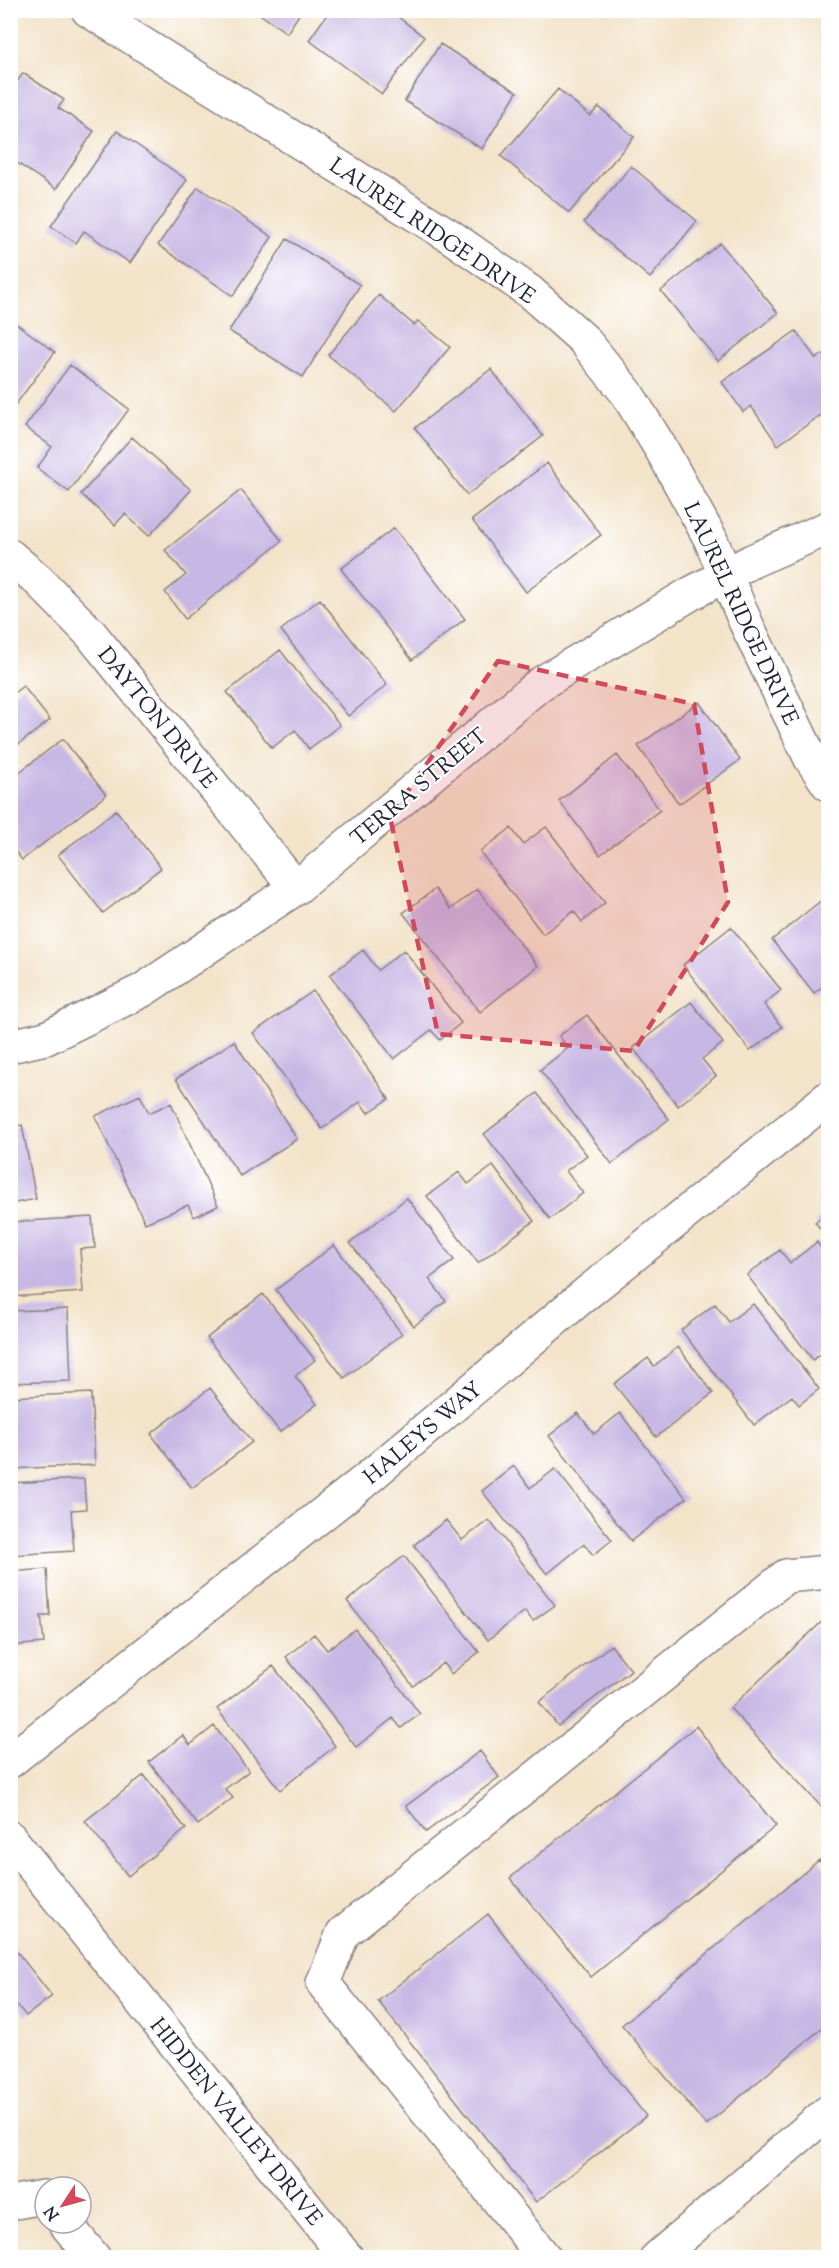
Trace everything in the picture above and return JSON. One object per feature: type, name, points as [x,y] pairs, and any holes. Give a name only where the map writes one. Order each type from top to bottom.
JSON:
[{"type":"street","name":"LAUREL RIDGE DRIVE","points":[[88,10],[450,236],[539,299],[583,339],[626,392],[689,499],[710,538],[745,621],[811,759],[828,784]]},
{"type":"street","name":"TERRA STREET","points":[[10,1046],[46,1038],[143,990],[296,888],[540,684],[690,594],[752,561],[828,528]]},
{"type":"street","name":"DAYTON DRIVE","points":[[10,556],[38,580],[90,633],[296,888]]},
{"type":"street","name":"HALEYS WAY","points":[[10,1761],[362,1483],[577,1301],[828,1098]]},
{"type":"street","points":[[545,2258],[323,1983],[343,1933],[786,1576],[828,1572]]},
{"type":"street","name":"HIDDEN VALLEY DRIVE","points":[[10,1838],[347,2258]]},
{"type":"street","points":[[657,2258],[828,2112]]},
{"type":"street","points":[[10,2203],[33,2199]]},
{"type":"street","points":[[75,2235],[94,2258]]},
{"type":"highlighted area","points":[[498,661],[694,704],[728,902],[634,1051],[438,1034],[390,817]]},
{"type":"building","points":[[254,10],[302,10],[287,33]]},
{"type":"building","points":[[330,10],[389,10],[424,37],[382,94],[309,40]]},
{"type":"building","points":[[440,44],[517,92],[482,149],[405,101]]},
{"type":"building","points":[[23,73],[64,100],[58,108],[94,131],[56,189],[10,158],[10,92]]},
{"type":"building","points":[[558,89],[590,116],[599,107],[634,137],[569,213],[501,156]]},
{"type":"building","points":[[117,131],[187,180],[130,263],[84,231],[76,243],[51,226]]},
{"type":"building","points":[[631,166],[697,221],[650,278],[584,222]]},
{"type":"building","points":[[198,187],[272,237],[233,296],[158,245]]},
{"type":"building","points":[[287,239],[360,285],[303,377],[229,331]]},
{"type":"building","points":[[720,243],[778,313],[718,361],[661,291]]},
{"type":"building","points":[[379,295],[414,325],[418,321],[450,347],[396,411],[328,355]]},
{"type":"building","points":[[10,319],[55,352],[10,412]]},
{"type":"building","points":[[796,331],[816,359],[823,354],[828,361],[828,410],[778,445],[751,406],[743,412],[722,382]]},
{"type":"building","points":[[70,365],[129,409],[69,492],[37,468],[52,447],[25,427]]},
{"type":"building","points":[[491,369],[543,436],[467,495],[415,428]]},
{"type":"building","points":[[132,437],[191,490],[149,536],[125,514],[115,525],[81,494]]},
{"type":"building","points":[[547,463],[601,535],[526,592],[472,520]]},
{"type":"building","points":[[241,490],[282,541],[185,619],[165,592],[186,575],[165,550]]},
{"type":"building","points":[[394,528],[465,619],[412,660],[341,569]]},
{"type":"building","points":[[320,599],[387,685],[348,716],[281,630]]},
{"type":"building","points":[[280,650],[340,725],[309,749],[295,730],[272,748],[227,692]]},
{"type":"building","points":[[23,686],[50,720],[10,751],[10,696]]},
{"type":"building","points":[[699,702],[740,760],[679,804],[638,746]]},
{"type":"building","points":[[63,739],[106,795],[22,860],[10,845],[10,779]]},
{"type":"building","points":[[617,755],[660,810],[600,855],[559,801]]},
{"type":"building","points":[[116,810],[161,868],[103,913],[58,855]]},
{"type":"building","points":[[546,827],[605,903],[582,922],[574,911],[543,934],[480,852],[511,828],[523,844]]},
{"type":"building","points":[[435,889],[451,909],[477,889],[538,966],[480,1012],[403,913]]},
{"type":"building","points":[[828,895],[828,982],[814,993],[772,940]]},
{"type":"building","points":[[731,927],[781,990],[764,1004],[782,1027],[750,1051],[683,965]]},
{"type":"building","points":[[363,950],[378,970],[404,950],[461,1023],[440,1040],[431,1030],[394,1059],[330,975]]},
{"type":"building","points":[[313,991],[389,1099],[368,1113],[360,1102],[322,1129],[253,1033]]},
{"type":"building","points":[[691,1002],[723,1043],[702,1059],[716,1076],[678,1106],[633,1048]]},
{"type":"building","points":[[587,1015],[669,1119],[612,1164],[540,1070],[568,1048],[559,1036]]},
{"type":"building","points":[[234,1041],[297,1139],[240,1176],[176,1079]]},
{"type":"building","points":[[537,1093],[587,1155],[566,1171],[583,1193],[550,1219],[484,1134]]},
{"type":"building","points":[[140,1095],[149,1113],[171,1103],[218,1206],[194,1217],[188,1205],[145,1223],[95,1116]]},
{"type":"building","points":[[22,1125],[36,1199],[10,1204],[10,1127]]},
{"type":"building","points":[[493,1166],[534,1221],[478,1263],[427,1196],[459,1172],[468,1184]]},
{"type":"building","points":[[407,1198],[454,1260],[429,1279],[446,1301],[414,1326],[350,1243]]},
{"type":"building","points":[[828,1211],[828,1239],[815,1222]]},
{"type":"building","points":[[92,1217],[95,1248],[80,1249],[83,1292],[10,1297],[10,1222]]},
{"type":"building","points":[[817,1242],[828,1258],[828,1348],[813,1360],[747,1275],[780,1250],[790,1263]]},
{"type":"building","points":[[334,1245],[402,1334],[344,1378],[276,1290]]},
{"type":"building","points":[[263,1294],[315,1360],[295,1376],[317,1404],[280,1432],[207,1338]]},
{"type":"building","points":[[715,1304],[729,1322],[753,1304],[819,1389],[799,1405],[792,1396],[754,1425],[681,1330]]},
{"type":"building","points":[[68,1309],[71,1381],[10,1383],[10,1311]]},
{"type":"building","points":[[678,1347],[713,1393],[656,1437],[614,1384],[648,1358],[654,1366]]},
{"type":"building","points":[[210,1388],[252,1442],[192,1488],[151,1434]]},
{"type":"building","points":[[91,1393],[95,1465],[10,1469],[10,1397]]},
{"type":"building","points":[[578,1413],[594,1434],[620,1413],[686,1498],[631,1541],[549,1436]]},
{"type":"building","points":[[514,1466],[530,1488],[555,1469],[612,1540],[593,1555],[584,1544],[547,1574],[482,1491]]},
{"type":"building","points":[[84,1479],[86,1509],[71,1510],[74,1551],[10,1555],[10,1483]]},
{"type":"building","points":[[446,1520],[462,1540],[489,1520],[555,1605],[533,1621],[525,1611],[488,1640],[414,1545]]},
{"type":"building","points":[[404,1556],[479,1652],[451,1674],[443,1663],[413,1686],[347,1601]]},
{"type":"building","points":[[47,1569],[50,1616],[41,1616],[44,1643],[10,1646],[10,1572]]},
{"type":"building","points":[[828,1616],[828,1814],[730,1708]]},
{"type":"building","points":[[355,1629],[420,1714],[401,1728],[393,1718],[356,1747],[286,1657],[314,1634],[327,1650]]},
{"type":"building","points":[[611,1645],[631,1670],[558,1726],[539,1702]]},
{"type":"building","points":[[273,1666],[335,1746],[280,1790],[217,1709]]},
{"type":"building","points":[[214,1726],[249,1771],[225,1789],[233,1798],[198,1825],[149,1762],[183,1735],[190,1745]]},
{"type":"building","points":[[696,1726],[776,1826],[591,1977],[510,1878]]},
{"type":"building","points":[[480,1751],[499,1777],[426,1832],[406,1806]]},
{"type":"building","points":[[144,1775],[186,1829],[128,1876],[85,1821]]},
{"type":"building","points":[[819,1860],[828,1871],[828,2023],[706,2125],[622,2025]]},
{"type":"building","points":[[488,1914],[646,2116],[536,2202],[378,2001]]},
{"type":"building","points":[[10,1943],[52,1996],[26,2016],[18,2006],[10,2012]]}]
